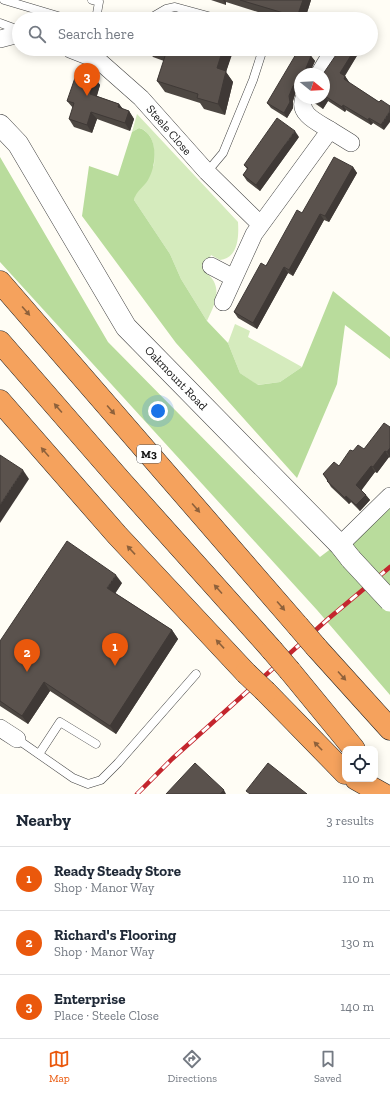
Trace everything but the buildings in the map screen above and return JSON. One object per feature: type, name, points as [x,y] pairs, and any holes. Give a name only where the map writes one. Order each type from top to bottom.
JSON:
[{"type":"highway","name":"M3","points":[[0,282],[316,647],[390,729]]},
{"type":"highway","points":[[0,342],[120,480],[272,650],[352,746]]},
{"type":"highway","points":[[0,401],[117,535],[246,673],[342,770]]},
{"type":"highway","points":[[378,779],[390,793]]},
{"type":"highway","points":[[361,782],[383,794]]},
{"type":"street","points":[[0,39],[12,36]]},
{"type":"street","name":"Steele Close","points":[[98,56],[98,60],[141,98],[207,172],[260,224]]},
{"type":"street","points":[[324,68],[335,56]]},
{"type":"street","points":[[302,104],[304,111],[351,143]]},
{"type":"street","name":"Oakmount Road","points":[[0,125],[18,144],[126,327],[346,552],[390,601]]},
{"type":"street","points":[[222,302],[246,247],[260,224],[330,130]]},
{"type":"street","points":[[211,266],[232,277]]},
{"type":"street","points":[[346,552],[390,496]]},
{"type":"street","points":[[0,728],[17,739]]},
{"type":"lane","points":[[4,0],[44,12]]},
{"type":"lane","points":[[92,0],[99,2],[97,12]]},
{"type":"lane","points":[[160,12],[172,4],[197,12]]},
{"type":"lane","points":[[0,23],[12,27]]},
{"type":"lane","points":[[207,172],[223,153],[253,80],[261,56]]},
{"type":"lane","points":[[17,739],[78,780],[88,784],[101,780],[118,763],[196,674]]},
{"type":"lane","points":[[38,754],[60,722],[96,744]]},
{"type":"green space","points":[[137,114],[238,222],[238,234],[234,251],[231,255],[220,260],[211,255],[204,271],[210,276],[216,288],[215,301],[207,321],[181,279],[170,254],[134,200],[135,195],[154,165],[154,148],[151,138],[144,130],[139,128],[132,132]]},
{"type":"green space","points":[[139,128],[145,131],[153,143],[154,159],[151,174],[136,194],[134,200],[170,254],[181,279],[207,321],[228,343],[240,373],[258,385],[280,382],[302,367],[333,291],[390,337],[390,359],[345,325],[337,384],[297,478],[176,343],[82,216],[89,166],[118,176],[132,132]]},
{"type":"green space","points":[[0,157],[108,342],[320,557],[390,504],[390,695],[317,610],[0,262]]},
{"type":"green space","points":[[235,324],[250,331],[248,337],[302,367],[280,382],[257,385],[240,373],[228,343]]},
{"type":"railway","points":[[137,794],[172,759],[328,619],[390,567]]},
{"type":"place","name":"Enterprise","points":[[87,96]]},
{"type":"place","name":"Ready Steady Store","points":[[115,666]]},
{"type":"place","name":"Richard's Flooring","points":[[27,672]]}]
